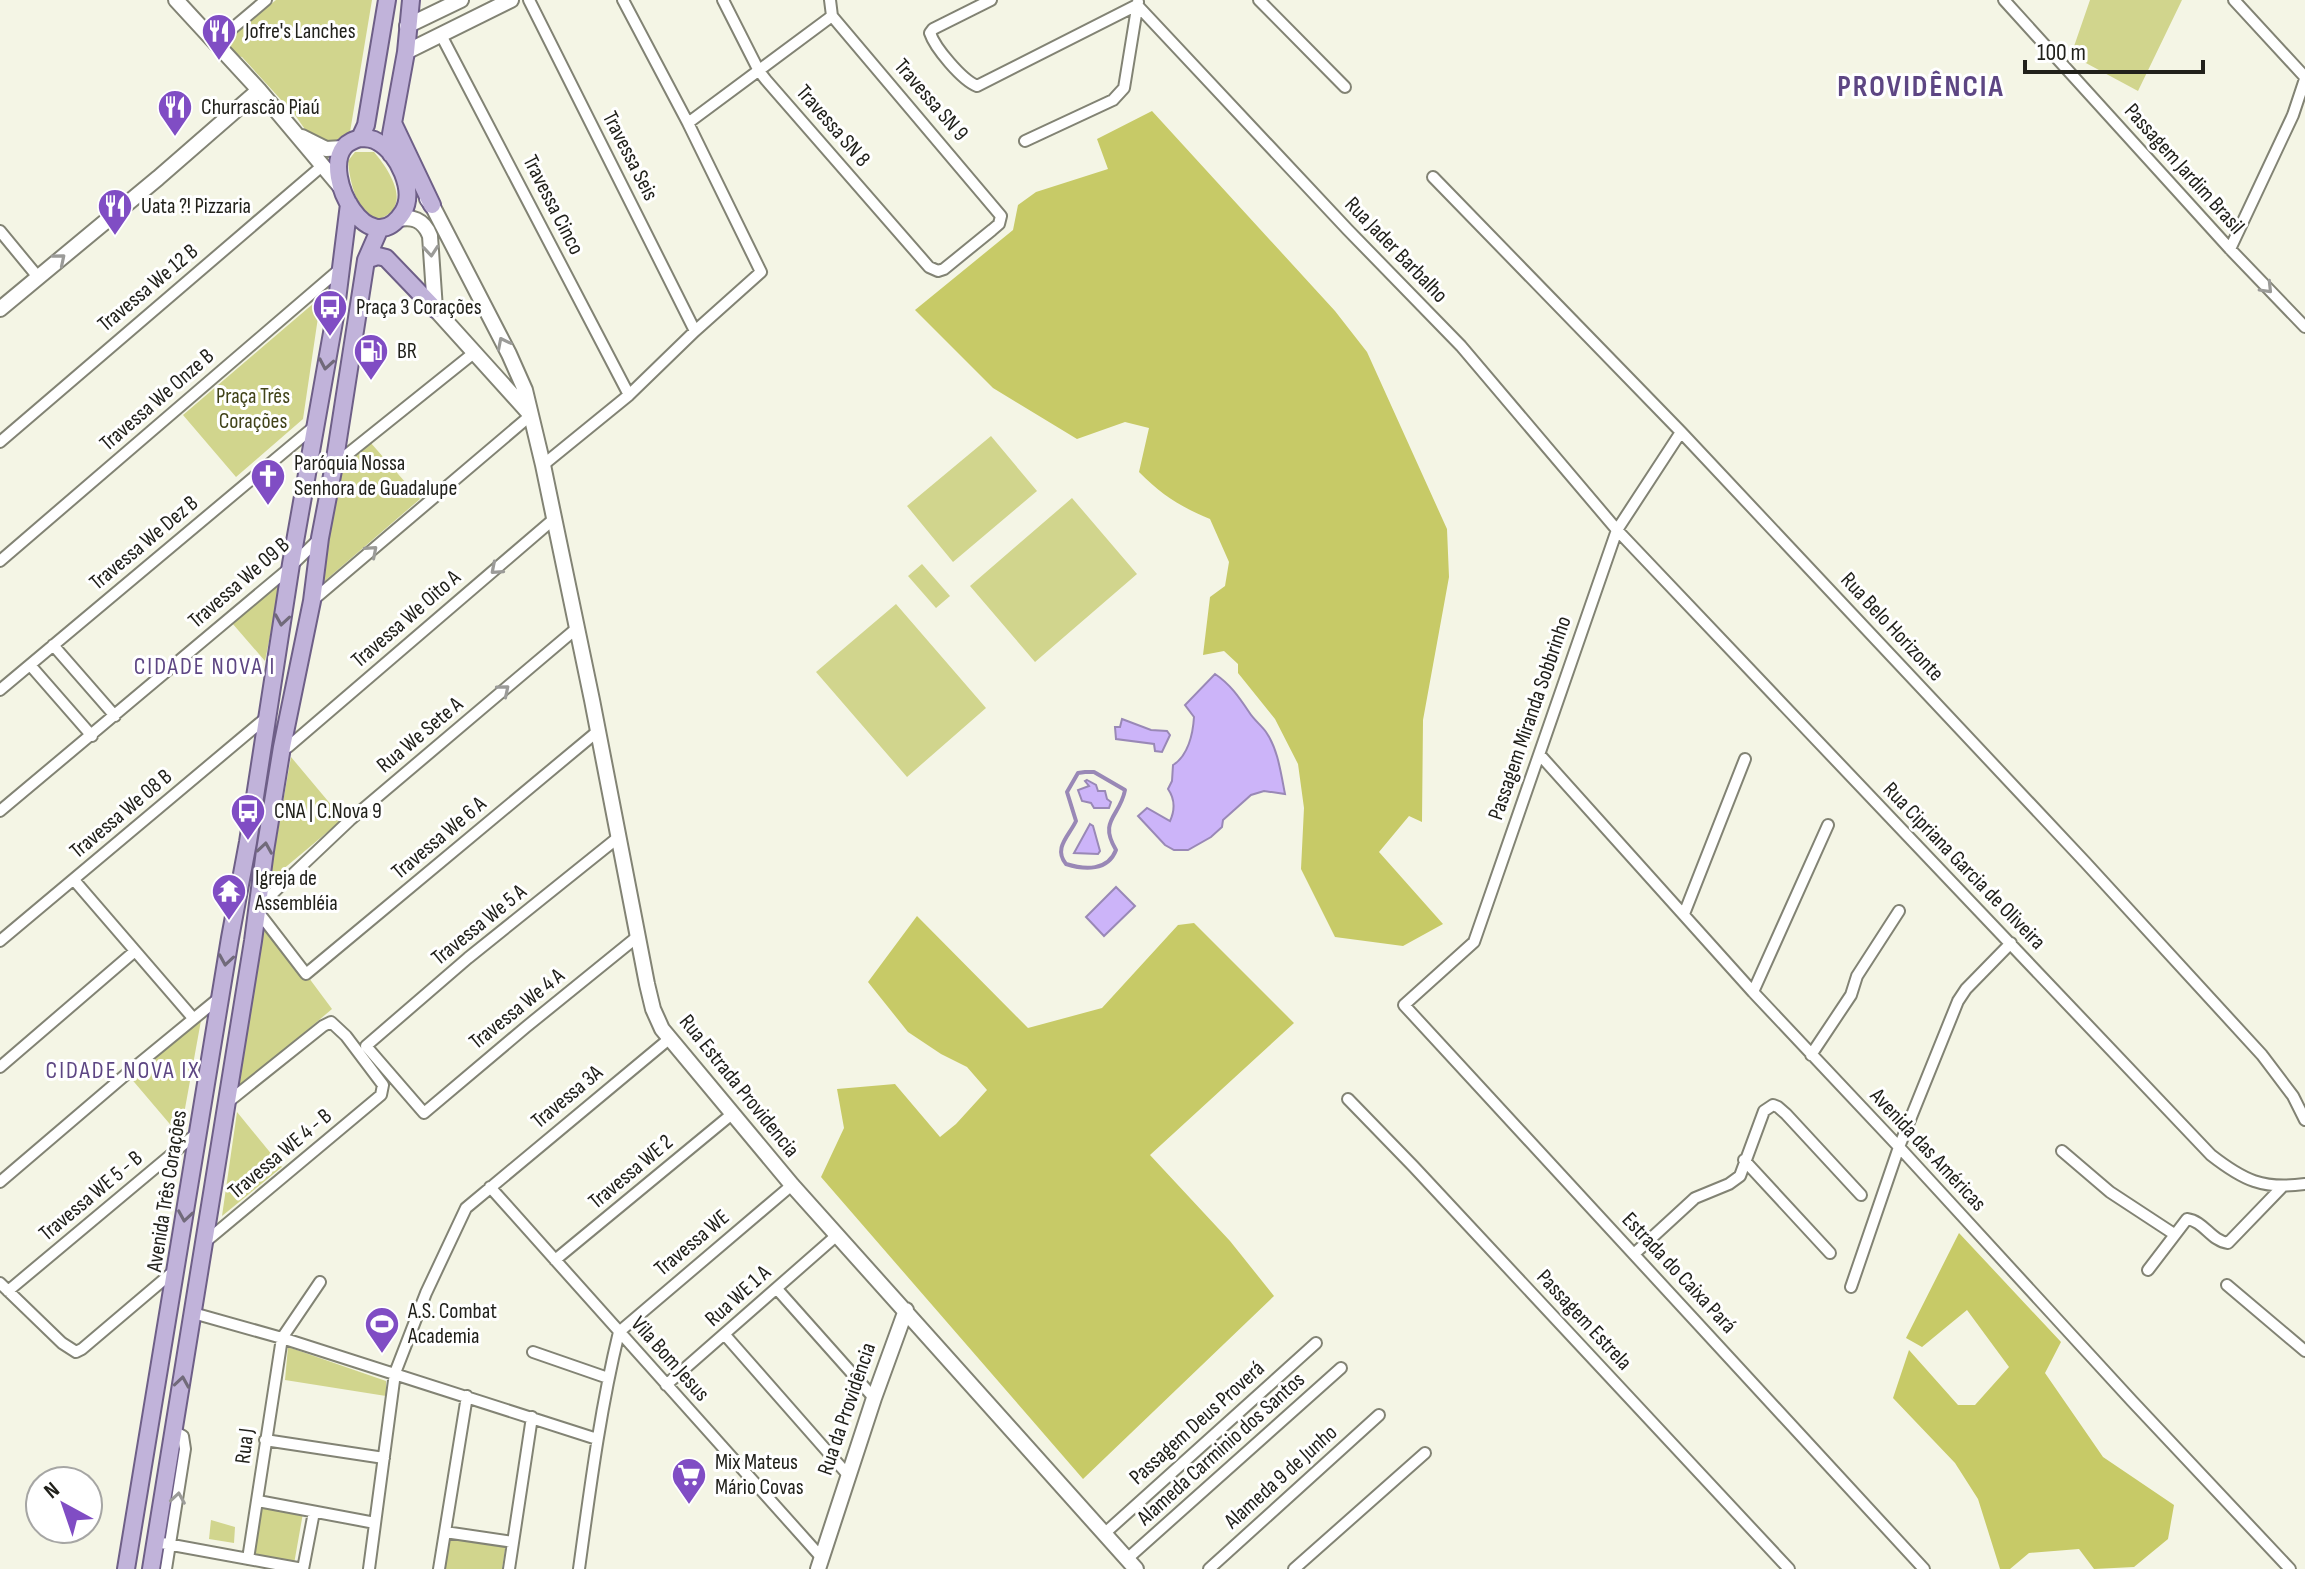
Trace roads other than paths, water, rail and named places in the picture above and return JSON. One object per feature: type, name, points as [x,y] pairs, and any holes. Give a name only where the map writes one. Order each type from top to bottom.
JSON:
[{"type":"main road","points":[[176,0],[296,134],[364,224],[380,228],[407,217],[418,220],[428,231],[435,309]]},
{"type":"main road","points":[[360,138],[366,125],[386,5],[397,6],[409,13],[461,0]]},
{"type":"main road","points":[[406,52],[511,0]]},
{"type":"main road","points":[[395,161],[391,134],[406,52],[409,13]]},
{"type":"main road","points":[[376,69],[385,76],[400,77]]},
{"type":"main road","points":[[0,309],[259,90]]},
{"type":"main road","points":[[393,123],[432,205]]},
{"type":"main road","points":[[296,134],[326,149],[343,148]]},
{"type":"main road","points":[[346,197],[339,170],[343,148],[360,138],[377,141],[395,161],[405,181],[408,198],[396,220]]},
{"type":"main road","name":"Rua Estrada Providencia","points":[[395,161],[432,205],[525,390],[555,518],[620,836],[637,937],[653,1009],[662,1029],[836,1236],[1132,1564]]},
{"type":"main road","name":"Avenida Três Corações","points":[[126,1569],[291,564],[335,316],[346,197]]},
{"type":"main road","name":"Avenida Três Corações","points":[[151,1569],[163,1544],[174,1431],[282,747],[312,601],[366,260],[380,228]]},
{"type":"main road","points":[[366,260],[378,256],[386,258],[435,309]]},
{"type":"main road","name":"Rua Estrada Providencia","points":[[435,309],[531,415]]},
{"type":"main road","points":[[238,896],[256,909]]},
{"type":"main road","name":"Rua da Providência","points":[[819,1563],[906,1310]]},
{"type":"main road","points":[[151,1427],[174,1431]]},
{"type":"street","points":[[215,43],[266,0]]},
{"type":"street","name":"Travessa Seis","points":[[529,0],[695,331]]},
{"type":"street","points":[[543,465],[629,395],[761,272],[623,0]]},
{"type":"street","name":"Travessa SN 8","points":[[723,0],[759,71],[929,267]]},
{"type":"street","points":[[688,123],[832,16],[830,0]]},
{"type":"street","points":[[991,0],[930,33],[936,47],[966,80],[977,86],[1138,3]]},
{"type":"street","points":[[1259,0],[1345,87]]},
{"type":"street","name":"Passagem Jardim Brasil","points":[[2004,0],[2305,327]]},
{"type":"street","points":[[2230,249],[2293,115],[2305,78],[2234,0]]},
{"type":"street","points":[[1025,141],[1113,100],[1121,93],[1138,3]]},
{"type":"street","name":"Rua Jader Barbalho","points":[[1138,3],[1348,230],[1461,346],[1617,530]]},
{"type":"street","name":"Travessa SN 9","points":[[832,16],[1001,216],[999,224],[951,264],[938,271],[929,267]]},
{"type":"street","name":"Travessa Cinco","points":[[441,35],[629,395]]},
{"type":"street","points":[[2293,115],[2305,124]]},
{"type":"street","name":"Travessa We 12 B","points":[[0,442],[322,166]]},
{"type":"street","name":"Rua Belo Horizonte","points":[[1433,177],[1681,432],[2063,839],[2262,1055],[2293,1096],[2305,1120]]},
{"type":"street","points":[[0,231],[38,277]]},
{"type":"street","name":"Travessa We Onze B","points":[[0,561],[340,269]]},
{"type":"street","points":[[334,465],[475,352]]},
{"type":"street","points":[[312,601],[531,415]]},
{"type":"street","name":"Travessa We Dez B","points":[[0,690],[315,426]]},
{"type":"street","name":"Passagem Miranda Sobbrinho","points":[[1404,1005],[1474,942],[1617,530],[1681,432]]},
{"type":"street","name":"Travessa We Oito A","points":[[282,747],[288,747],[555,518]]},
{"type":"street","name":"Rua Cipriana Garcia de Oliveira","points":[[1617,530],[2211,1155],[2244,1177],[2275,1187],[2305,1184]]},
{"type":"street","name":"Travessa We 09 B","points":[[0,811],[92,736],[320,538]]},
{"type":"street","name":"Rua We Sete A","points":[[256,909],[350,820],[577,628]]},
{"type":"street","points":[[53,645],[115,716]]},
{"type":"street","points":[[30,665],[92,736]]},
{"type":"street","name":"Travessa We 08 B","points":[[0,941],[267,717]]},
{"type":"street","name":"Travessa We 6 A","points":[[256,909],[306,974],[598,731]]},
{"type":"street","name":"Avenida das Américas","points":[[1540,755],[1811,1055],[2290,1569]]},
{"type":"street","points":[[1684,914],[1745,759]]},
{"type":"street","points":[[1753,992],[1828,825]]},
{"type":"street","name":"Travessa We 5 A","points":[[365,1052],[468,958],[620,836]]},
{"type":"street","points":[[74,880],[193,1018]]},
{"type":"street","points":[[1811,1055],[1851,995],[1857,976],[1899,911]]},
{"type":"street","name":"Travessa We 4 A","points":[[365,1052],[424,1113],[637,937]]},
{"type":"street","points":[[1851,1287],[1899,1147],[1958,1001],[2011,943]]},
{"type":"street","points":[[0,1067],[135,951]]},
{"type":"street","points":[[0,1182],[220,997]]},
{"type":"street","name":"Estrada do Caixa Pará","points":[[1404,1005],[1924,1569]]},
{"type":"street","points":[[227,1103],[331,1022],[365,1052]]},
{"type":"street","name":"Travessa 3A","points":[[369,1569],[395,1373],[426,1293],[466,1208],[669,1039]]},
{"type":"street","name":"Travessa WE 4 - B","points":[[204,1243],[381,1095],[383,1085],[365,1052]]},
{"type":"street","name":"Passagem Estrela","points":[[1348,1099],[1789,1569]]},
{"type":"street","points":[[1634,1254],[1695,1198],[1736,1179],[1743,1170],[1744,1160],[1767,1107],[1776,1106],[1786,1114],[1861,1195]]},
{"type":"street","name":"Travessa WE 2","points":[[555,1260],[732,1114]]},
{"type":"street","name":"Travessa WE 5 - B","points":[[4,1287],[199,1132]]},
{"type":"street","points":[[2062,1151],[2110,1192],[2174,1234]]},
{"type":"street","points":[[1744,1160],[1830,1253]]},
{"type":"street","name":"Travessa WE","points":[[619,1332],[792,1185]]},
{"type":"street","points":[[2148,1270],[2184,1221],[2190,1218],[2195,1220],[2221,1243],[2228,1243],[2283,1186]]},
{"type":"street","name":"Vila Bom Jesus","points":[[490,1187],[819,1563]]},
{"type":"street","name":"Rua WE 1 A","points":[[666,1385],[836,1236]]},
{"type":"street","points":[[4,1287],[62,1343],[76,1352],[177,1269]]},
{"type":"street","points":[[282,1338],[320,1282]]},
{"type":"street","points":[[2227,1285],[2305,1351]]},
{"type":"street","points":[[777,1289],[874,1398]]},
{"type":"street","points":[[193,1313],[395,1373],[597,1439]]},
{"type":"street","points":[[579,1569],[597,1439],[619,1332]]},
{"type":"street","points":[[725,1335],[848,1475]]},
{"type":"street","name":"Rua J","points":[[248,1559],[282,1338]]},
{"type":"street","name":"Passagem Deus Proverá","points":[[1105,1533],[1316,1343]]},
{"type":"street","points":[[533,1352],[608,1378]]},
{"type":"street","name":"Alameda Carminio dos Santos","points":[[1132,1564],[1341,1368]]},
{"type":"street","points":[[439,1569],[467,1396]]},
{"type":"street","name":"Alameda 9 de Junho","points":[[1209,1569],[1379,1415]]},
{"type":"street","points":[[509,1569],[532,1417]]},
{"type":"street","points":[[265,1440],[384,1458]]},
{"type":"street","points":[[1294,1569],[1425,1453]]},
{"type":"street","points":[[258,1501],[375,1523]]},
{"type":"street","points":[[166,1569],[163,1544],[303,1569],[314,1512]]},
{"type":"street","points":[[445,1532],[513,1542]]},
{"type":"waterway","points":[[1085,772],[1094,772],[1125,790],[1110,825],[1109,832],[1116,850],[1107,862],[1088,868],[1066,864],[1061,853],[1076,821],[1067,792],[1078,773],[1085,772]]},
{"type":"place","name":"Jofre's Lanches","points":[[219,62]]},
{"type":"place","name":"Churrascão Piaú","points":[[175,138]]},
{"type":"place","name":"Uata ?! Pizzaria","points":[[115,237]]},
{"type":"place","name":"Praça 3 Corações","points":[[330,338]]},
{"type":"place","name":"BR","points":[[371,382]]},
{"type":"place","name":"Paróquia Nossa Senhora de Guadalupe","points":[[268,507]]},
{"type":"place","name":"CNA | C.Nova 9","points":[[248,842]]},
{"type":"place","name":"Igreja de Assembléia","points":[[229,922]]},
{"type":"place","name":"A.S. Combat Academia","points":[[382,1355]]},
{"type":"place","name":"Mix Mateus Mário Covas","points":[[689,1506]]},
{"type":"district","name":"PROVIDÊNCIA","points":[[1921,87]]},
{"type":"district","name":"CIDADE NOVA I","points":[[205,666]]},
{"type":"district","name":"CIDADE NOVA IX","points":[[123,1070]]},
{"type":"park label","name":"Praça Três Corações","points":[[253,408]]}]
